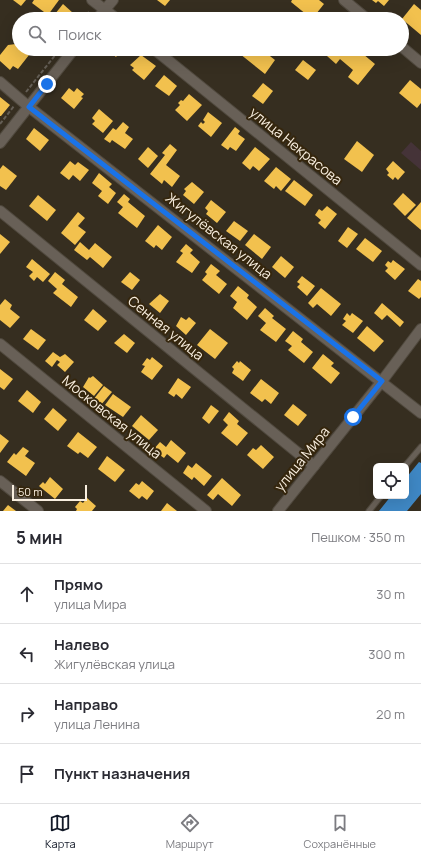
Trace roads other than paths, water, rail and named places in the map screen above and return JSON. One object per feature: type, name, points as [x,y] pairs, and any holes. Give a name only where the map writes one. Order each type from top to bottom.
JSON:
[{"type":"street","points":[[92,0],[109,12]]},
{"type":"street","points":[[103,12],[113,0]]},
{"type":"street","points":[[344,0],[359,12]]},
{"type":"street","points":[[409,53],[421,63]]},
{"type":"street","points":[[0,143],[69,56]]},
{"type":"street","name":"улица Некрасова","points":[[163,56],[421,265]]},
{"type":"street","name":"Жигулёвская улица","points":[[0,82],[29,107],[382,381],[421,413]]},
{"type":"street","name":"Сенная улица","points":[[0,211],[314,466]]},
{"type":"street","name":"улица Мира","points":[[278,511],[382,381],[421,329]]},
{"type":"street","name":"Московская улица","points":[[0,344],[206,511]]},
{"type":"street","points":[[0,481],[38,511]]},
{"type":"lane","points":[[408,463],[421,447]]},
{"type":"lane","points":[[369,511],[379,499]]}]
